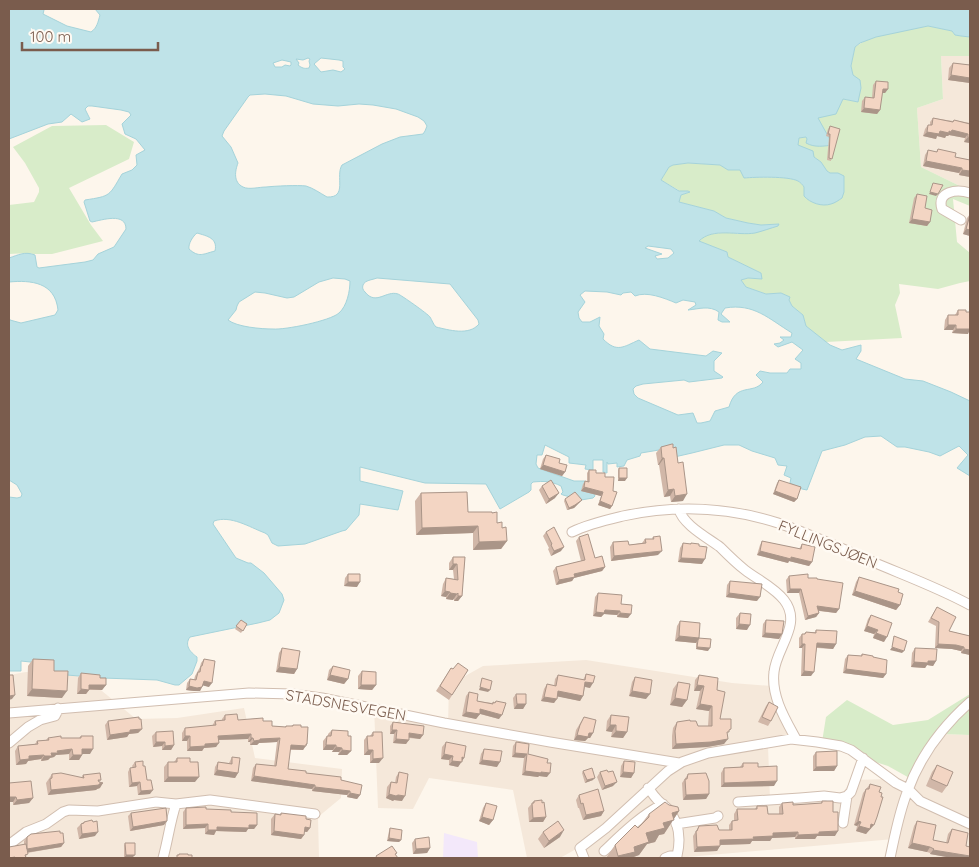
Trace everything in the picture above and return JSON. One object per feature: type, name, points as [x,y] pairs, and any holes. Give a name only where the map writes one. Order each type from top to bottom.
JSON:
[{"type":"street","points":[[961,220],[942,209],[940,203],[947,194],[956,191],[970,193]]},
{"type":"street","points":[[679,509],[683,518],[694,529],[720,547],[745,569],[773,588],[784,600],[790,613],[790,627],[776,661],[774,683],[778,702],[796,739]]},
{"type":"street","name":"FYLLINGSJØEN","points":[[572,532],[590,524],[643,512],[679,509],[742,514],[776,522],[800,531],[914,578],[970,605]]},
{"type":"street","name":"STADSNESVEGEN","points":[[9,713],[249,693],[292,694],[679,764]]},
{"type":"street","points":[[890,858],[900,812],[908,789],[925,755],[936,738],[970,702]]},
{"type":"street","points":[[9,743],[28,727],[40,720],[55,716],[58,708]]},
{"type":"street","points":[[584,858],[580,848],[606,828],[668,771],[679,764],[708,753],[782,740],[796,739],[840,746],[851,750],[908,789],[920,801],[970,824]]},
{"type":"street","points":[[738,802],[824,796],[840,798],[846,796],[851,792],[863,758]]},
{"type":"street","points":[[648,788],[673,817],[679,836],[677,856],[665,858]]},
{"type":"street","points":[[843,823],[846,796]]},
{"type":"street","points":[[10,844],[26,832],[46,824],[63,812],[76,809],[98,811],[156,802],[176,804],[210,800],[314,814]]},
{"type":"street","points":[[163,858],[176,804]]},
{"type":"street","points":[[604,851],[635,823],[662,804]]},
{"type":"street","points":[[676,824],[718,816]]},
{"type":"shaded area","points":[[941,56],[970,56],[970,191],[921,167],[917,108],[943,99]]},
{"type":"shaded area","points":[[586,660],[732,683],[772,686],[795,734],[768,746],[770,799],[840,798],[851,780],[891,779],[909,789],[942,734],[970,735],[970,858],[888,858],[894,839],[676,858],[590,858],[578,848],[560,858],[527,858],[513,790],[429,778],[413,809],[378,808],[374,706],[448,724],[449,685],[483,666]]},
{"type":"shaded area","points":[[26,672],[85,677],[136,719],[177,718],[244,708],[255,758],[342,769],[341,798],[318,817],[319,858],[9,858],[9,675]]},
{"type":"shaded area","points":[[444,833],[477,842],[478,858],[443,858]]},
{"type":"green space","points":[[928,26],[952,31],[955,35],[970,37],[970,56],[941,56],[943,99],[917,108],[921,167],[970,191],[970,206],[953,199],[957,242],[970,253],[970,281],[938,289],[899,284],[900,293],[895,305],[902,338],[826,342],[806,326],[803,315],[792,306],[789,300],[790,297],[781,293],[766,294],[746,287],[741,280],[748,278],[761,279],[761,273],[728,257],[727,252],[698,241],[711,234],[728,232],[738,234],[778,224],[761,225],[748,223],[726,218],[714,211],[679,202],[681,195],[690,192],[680,191],[661,180],[669,167],[673,165],[688,163],[720,165],[728,170],[741,169],[744,178],[793,179],[804,187],[804,196],[838,173],[827,171],[821,162],[798,145],[799,138],[806,137],[808,139],[817,118],[843,99],[858,102],[851,66],[855,47],[880,36]]},
{"type":"green space","points":[[106,125],[134,142],[129,159],[69,188],[103,241],[52,254],[9,254],[9,205],[34,202],[39,192],[39,188],[25,163],[13,147],[52,126]]},
{"type":"green space","points":[[970,694],[970,735],[942,734],[913,780],[888,766],[841,751],[822,742],[826,717],[847,700],[893,725],[928,720]]},
{"type":"water","points":[[9,9],[45,9],[43,14],[67,26],[91,32],[96,27],[100,15],[95,9],[970,9],[970,37],[955,35],[952,31],[928,26],[876,37],[855,47],[851,66],[853,75],[860,80],[861,88],[858,102],[843,99],[836,114],[818,118],[833,145],[809,145],[806,143],[806,137],[799,138],[798,145],[813,151],[814,157],[821,162],[827,171],[844,176],[842,198],[835,202],[824,205],[809,201],[804,196],[803,185],[793,179],[772,177],[744,178],[740,170],[728,170],[720,165],[688,163],[673,165],[669,167],[661,180],[679,191],[690,192],[681,195],[679,202],[714,211],[726,218],[748,223],[761,225],[779,224],[778,226],[755,233],[711,234],[699,241],[727,252],[728,257],[761,273],[762,279],[748,278],[741,280],[746,287],[766,294],[781,293],[790,297],[789,300],[792,306],[803,315],[806,326],[830,345],[842,350],[861,345],[861,351],[856,359],[905,379],[923,381],[970,401],[970,476],[957,468],[968,455],[959,446],[940,456],[929,452],[897,447],[881,436],[865,437],[822,451],[807,490],[790,483],[791,478],[784,475],[787,466],[778,465],[775,458],[739,445],[724,445],[670,458],[659,450],[641,453],[640,456],[627,460],[624,466],[617,467],[617,463],[608,464],[607,462],[607,473],[603,472],[603,460],[593,460],[593,470],[585,469],[586,465],[569,463],[569,457],[545,445],[542,455],[537,455],[536,464],[538,468],[574,481],[585,481],[595,496],[581,500],[561,494],[563,492],[561,486],[557,484],[533,482],[529,492],[500,509],[486,484],[425,483],[360,467],[360,481],[403,491],[398,510],[360,504],[359,515],[346,530],[305,544],[278,546],[272,543],[265,533],[246,525],[227,520],[214,521],[213,524],[236,558],[251,563],[264,573],[282,594],[284,600],[279,613],[270,620],[190,637],[188,646],[190,651],[197,657],[197,661],[192,674],[179,685],[157,680],[55,674],[49,664],[21,661],[21,671],[9,671],[9,497],[17,498],[21,497],[22,494],[17,485],[9,480],[9,318],[21,323],[55,315],[58,310],[56,301],[47,288],[33,283],[9,282],[9,258],[25,253],[35,255],[37,267],[39,268],[93,260],[98,254],[114,247],[126,229],[125,224],[122,220],[113,218],[90,221],[84,202],[85,200],[108,194],[122,174],[132,170],[137,165],[136,155],[145,150],[136,139],[125,134],[122,124],[131,115],[129,112],[92,106],[88,106],[85,109],[90,119],[82,122],[71,114],[62,122],[48,124],[9,139]],"holes":[[[321,58],[343,61],[345,69],[341,72],[333,70],[321,72],[314,64]],[[296,59],[310,59],[309,68],[299,66]],[[282,60],[291,62],[290,66],[275,67],[273,63]],[[265,94],[286,96],[313,104],[338,106],[373,105],[396,109],[418,117],[427,126],[423,134],[400,137],[382,144],[342,165],[339,190],[333,196],[327,197],[306,186],[245,188],[236,179],[238,163],[231,147],[222,136],[250,95]],[[197,233],[211,238],[215,243],[215,251],[201,254],[192,252],[189,247]],[[648,246],[671,249],[674,253],[668,258],[657,259],[655,256],[662,254],[645,248]],[[333,278],[350,281],[349,294],[344,306],[339,313],[327,319],[279,329],[243,326],[228,320],[236,310],[239,302],[255,292],[287,298],[294,297],[319,282]],[[377,278],[450,284],[478,320],[479,324],[475,328],[464,331],[453,331],[436,327],[428,315],[398,294],[394,293],[377,298],[369,296],[363,288],[365,282]],[[585,291],[621,295],[631,292],[635,296],[645,294],[661,297],[676,303],[683,300],[695,302],[696,305],[688,310],[704,308],[715,310],[719,312],[718,320],[722,322],[730,322],[721,314],[725,308],[735,307],[753,310],[792,333],[791,337],[780,337],[784,340],[774,344],[778,347],[792,342],[803,350],[795,359],[801,363],[801,369],[790,369],[787,373],[760,371],[756,375],[763,382],[759,386],[736,394],[729,407],[715,411],[710,421],[697,423],[693,413],[678,415],[638,398],[634,394],[633,389],[643,384],[722,378],[714,371],[714,361],[722,353],[713,351],[706,356],[650,349],[639,340],[620,347],[612,346],[603,339],[604,334],[599,326],[600,317],[590,322],[582,322],[578,312],[585,302],[580,295]]]},
{"type":"building","points":[[953,63],[970,65],[970,78],[951,75]]},
{"type":"building","points":[[876,81],[888,82],[888,89],[883,89],[880,110],[864,108],[865,97],[874,98]]},
{"type":"building","points":[[933,118],[970,124],[970,138],[968,134],[952,130],[949,133],[940,131],[939,134],[927,132],[928,125],[932,125]]},
{"type":"building","points":[[830,126],[840,129],[832,159],[829,158],[830,134],[828,134]]},
{"type":"building","points":[[938,149],[956,153],[955,157],[970,160],[970,171],[926,161],[928,150],[937,152]]},
{"type":"building","points":[[933,183],[943,185],[938,194],[930,192]]},
{"type":"building","points":[[917,194],[927,196],[925,208],[932,210],[930,222],[912,219]]},
{"type":"building","points":[[970,215],[970,230],[966,229]]},
{"type":"building","points":[[958,310],[970,312],[970,329],[956,329],[956,325],[948,325],[948,315],[958,315]]},
{"type":"building","points":[[673,444],[673,448],[676,447],[678,463],[683,462],[687,494],[675,496],[674,489],[668,490],[661,447]]},
{"type":"building","points":[[546,455],[560,459],[559,463],[567,465],[565,472],[543,465]]},
{"type":"building","points":[[619,468],[627,468],[627,478],[619,478]]},
{"type":"building","points":[[589,470],[596,470],[596,473],[605,473],[605,477],[614,477],[613,491],[617,492],[612,506],[600,501],[603,492],[584,487],[585,481],[589,482]]},
{"type":"building","points":[[551,480],[559,493],[549,499],[542,486]]},
{"type":"building","points":[[779,480],[801,487],[797,499],[775,491]]},
{"type":"building","points":[[467,492],[468,512],[497,512],[497,523],[502,522],[502,528],[506,527],[507,541],[479,542],[478,526],[422,528],[421,493]]},
{"type":"building","points":[[575,492],[582,500],[569,508],[565,499]]},
{"type":"building","points":[[554,527],[564,547],[554,551],[546,532]]},
{"type":"building","points":[[588,534],[595,558],[602,556],[605,567],[574,574],[575,577],[559,580],[556,567],[585,560],[579,537]]},
{"type":"building","points":[[660,536],[662,551],[614,556],[613,542],[628,541],[629,545],[646,543],[645,539],[654,539],[653,537]]},
{"type":"building","points":[[762,541],[801,549],[802,544],[815,547],[812,562],[760,551]]},
{"type":"building","points":[[683,543],[699,544],[699,546],[707,547],[705,559],[681,558]]},
{"type":"building","points":[[453,557],[465,557],[462,596],[458,596],[458,593],[445,591],[446,578],[458,580],[457,564],[453,564]]},
{"type":"building","points":[[348,574],[360,574],[360,582],[348,582]]},
{"type":"building","points":[[808,574],[808,578],[843,583],[839,609],[817,606],[819,613],[808,616],[801,589],[790,589],[789,576]]},
{"type":"building","points":[[859,577],[899,589],[898,592],[903,594],[900,605],[855,591]]},
{"type":"building","points":[[730,581],[762,584],[760,597],[729,593]]},
{"type":"building","points":[[598,593],[622,595],[621,604],[632,605],[631,614],[605,610],[604,613],[596,612]]},
{"type":"building","points":[[937,607],[956,617],[949,631],[970,636],[970,650],[956,645],[938,644],[939,622],[931,618]]},
{"type":"building","points":[[740,613],[751,614],[750,625],[739,624]]},
{"type":"building","points":[[871,615],[892,623],[887,637],[876,633],[878,630],[867,626]]},
{"type":"building","points":[[241,620],[247,624],[243,631],[236,626]]},
{"type":"building","points":[[766,620],[784,621],[782,634],[765,633]]},
{"type":"building","points":[[680,621],[700,623],[699,638],[679,636]]},
{"type":"building","points":[[816,630],[837,631],[836,644],[817,643],[814,672],[804,671],[805,644],[802,644],[802,634],[806,632],[816,633]]},
{"type":"building","points":[[894,636],[907,641],[904,651],[892,647]]},
{"type":"building","points":[[699,638],[711,639],[710,648],[697,647]]},
{"type":"building","points":[[282,648],[300,651],[297,669],[279,667]]},
{"type":"building","points":[[915,648],[937,649],[936,661],[928,661],[928,663],[914,662]]},
{"type":"building","points":[[862,654],[887,660],[886,674],[846,669],[848,655],[862,656]]},
{"type":"building","points":[[33,659],[54,660],[54,671],[68,671],[67,691],[32,689]]},
{"type":"building","points":[[204,659],[215,661],[212,683],[204,681],[202,687],[197,688],[189,686],[190,679],[196,680]]},
{"type":"building","points":[[458,663],[468,670],[452,695],[440,686],[451,668],[453,669]]},
{"type":"building","points":[[333,666],[350,670],[348,679],[330,675]]},
{"type":"building","points":[[362,671],[376,672],[376,685],[361,685]]},
{"type":"building","points":[[81,673],[100,675],[100,678],[106,678],[106,685],[89,685],[89,690],[81,689]]},
{"type":"building","points":[[586,674],[595,676],[593,683],[585,682],[583,696],[558,691],[557,699],[544,697],[547,684],[556,686],[558,675],[585,680]]},
{"type":"building","points":[[9,675],[13,675],[15,695],[9,696]]},
{"type":"building","points":[[699,675],[718,678],[717,690],[725,692],[720,719],[731,719],[731,729],[727,732],[728,739],[676,744],[675,731],[677,722],[690,720],[696,721],[698,726],[712,726],[712,706],[700,704],[704,686],[697,685]]},
{"type":"building","points":[[635,677],[652,680],[650,694],[632,691]]},
{"type":"building","points":[[482,678],[492,681],[490,690],[480,687]]},
{"type":"building","points":[[678,682],[690,684],[687,700],[675,698]]},
{"type":"building","points":[[469,692],[478,694],[477,701],[493,704],[496,701],[506,703],[502,715],[480,709],[480,714],[466,712]]},
{"type":"building","points":[[516,694],[526,694],[526,704],[517,704]]},
{"type":"building","points":[[769,702],[778,707],[771,721],[762,717]]},
{"type":"building","points":[[237,714],[238,720],[263,718],[263,721],[272,721],[272,726],[301,725],[301,727],[308,727],[306,746],[291,745],[288,769],[341,777],[341,780],[362,785],[360,795],[350,793],[350,791],[254,776],[256,764],[276,766],[280,738],[254,741],[251,738],[251,734],[218,736],[219,743],[190,747],[190,736],[185,736],[185,728],[216,725],[215,721],[225,720],[225,715]]},
{"type":"building","points":[[611,715],[629,717],[627,732],[616,731],[616,725],[610,725]]},
{"type":"building","points":[[139,717],[142,729],[110,735],[108,721]]},
{"type":"building","points":[[584,717],[596,720],[593,733],[589,733],[588,737],[577,735]]},
{"type":"building","points":[[393,722],[424,726],[423,735],[409,733],[409,740],[396,739],[397,730],[392,730]]},
{"type":"building","points":[[332,730],[348,731],[348,736],[351,736],[351,751],[342,750],[342,748],[336,747],[336,745],[326,745],[327,736],[331,736]]},
{"type":"building","points":[[173,731],[174,745],[165,746],[165,742],[156,742],[156,732]]},
{"type":"building","points":[[373,732],[382,732],[383,758],[373,759],[373,750],[368,750],[367,736],[373,736]]},
{"type":"building","points":[[61,736],[61,738],[81,738],[81,736],[93,736],[93,749],[82,749],[82,755],[73,755],[72,749],[51,753],[52,756],[29,756],[29,759],[20,760],[18,746],[38,744],[37,741]]},
{"type":"building","points":[[446,742],[466,746],[462,762],[452,761],[453,756],[444,754]]},
{"type":"building","points":[[516,742],[529,744],[528,754],[548,759],[547,763],[551,763],[550,773],[525,771],[527,754],[515,753]]},
{"type":"building","points":[[484,749],[502,751],[500,762],[482,760]]},
{"type":"building","points":[[837,751],[837,766],[816,767],[816,752]]},
{"type":"building","points":[[232,757],[240,758],[238,773],[217,770],[218,762],[232,764]]},
{"type":"building","points":[[177,758],[190,758],[190,762],[198,762],[199,777],[168,777],[168,762],[177,762]]},
{"type":"building","points":[[143,761],[147,780],[151,780],[153,790],[141,791],[140,782],[132,783],[130,768],[136,767],[135,762]]},
{"type":"building","points":[[624,761],[635,762],[634,773],[623,772]]},
{"type":"building","points":[[743,763],[758,763],[758,767],[777,766],[777,781],[724,783],[724,768],[743,767]]},
{"type":"building","points":[[937,765],[953,772],[947,786],[931,779]]},
{"type":"building","points":[[592,768],[595,778],[587,780],[583,771]]},
{"type":"building","points":[[607,770],[608,772],[613,771],[617,782],[605,786],[600,772]]},
{"type":"building","points":[[399,772],[408,774],[405,796],[389,794],[391,782],[397,783]]},
{"type":"building","points":[[61,773],[84,778],[83,775],[100,773],[101,780],[98,780],[103,783],[51,790],[50,779],[52,774]]},
{"type":"building","points":[[706,773],[709,781],[709,794],[686,795],[685,779],[687,779],[688,774]]},
{"type":"building","points":[[31,781],[33,798],[17,800],[16,797],[9,797],[9,783]]},
{"type":"building","points":[[870,784],[881,787],[879,792],[882,793],[881,797],[883,797],[874,825],[871,824],[870,829],[859,826],[861,822],[858,821],[866,789],[869,789]]},
{"type":"building","points":[[598,789],[604,811],[586,815],[579,795]]},
{"type":"building","points":[[542,800],[546,817],[533,818],[532,803]]},
{"type":"building","points":[[822,801],[833,801],[833,812],[838,812],[838,831],[798,835],[798,832],[773,833],[773,836],[753,837],[754,839],[720,840],[720,846],[697,847],[696,831],[699,826],[717,825],[719,830],[732,830],[732,821],[738,820],[737,809],[757,809],[757,806],[767,806],[768,814],[783,814],[782,803],[793,802],[793,805],[822,803]]},
{"type":"building","points":[[665,802],[678,807],[679,811],[672,813],[674,820],[663,823],[665,828],[646,833],[649,842],[634,847],[635,852],[618,856],[615,845],[635,825],[638,828],[649,817],[649,814]]},
{"type":"building","points":[[486,803],[497,806],[493,820],[482,817]]},
{"type":"building","points":[[206,807],[206,809],[231,810],[231,812],[257,813],[257,825],[249,825],[249,828],[217,827],[217,830],[208,830],[208,824],[186,825],[186,808]]},
{"type":"building","points":[[166,808],[167,821],[133,827],[131,813]]},
{"type":"building","points":[[281,813],[306,816],[306,819],[311,820],[310,828],[305,827],[304,835],[274,831],[275,814],[281,815]]},
{"type":"building","points":[[92,820],[93,822],[97,821],[98,832],[82,834],[81,824]]},
{"type":"building","points":[[558,821],[564,830],[549,841],[543,832]]},
{"type":"building","points":[[917,821],[936,825],[933,840],[948,843],[952,829],[968,833],[966,846],[970,847],[970,856],[933,850],[930,847],[912,843]]},
{"type":"building","points":[[390,828],[402,830],[401,840],[389,838]]},
{"type":"building","points":[[60,831],[60,833],[63,833],[64,843],[27,849],[27,837],[31,834]]},
{"type":"building","points":[[429,837],[430,848],[416,849],[415,839]]},
{"type":"building","points":[[125,843],[135,843],[135,855],[126,855]]},
{"type":"building","points":[[26,844],[28,854],[25,855],[26,858],[9,858],[9,847]]},
{"type":"building","points":[[392,846],[398,858],[377,858],[376,856]]},
{"type":"building","points":[[179,854],[192,855],[192,858],[177,858]]}]
